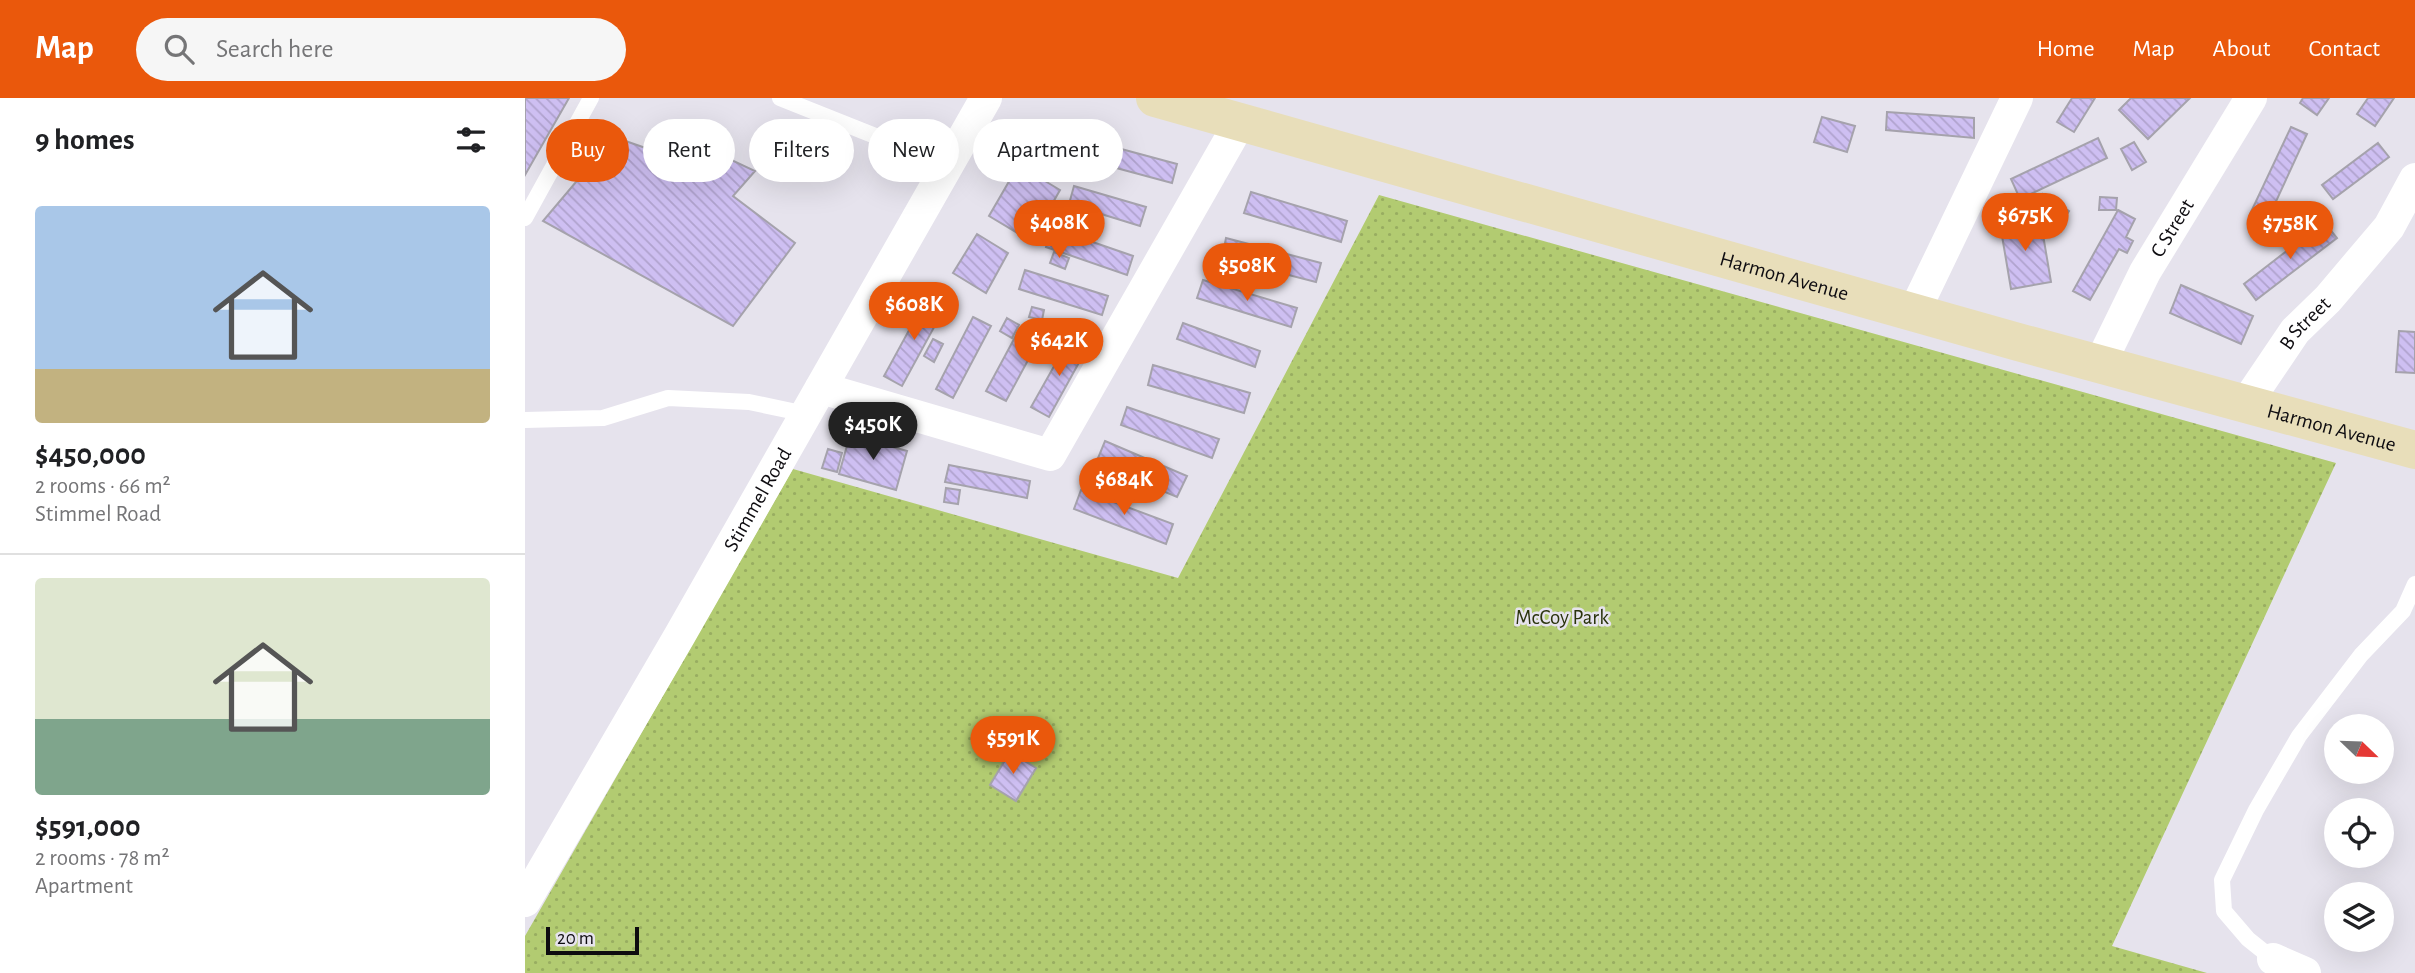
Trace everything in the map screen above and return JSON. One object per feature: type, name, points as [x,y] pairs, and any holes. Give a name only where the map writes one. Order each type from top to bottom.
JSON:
[{"type":"main road","name":"Harmon Avenue","points":[[1155,98],[2415,450]]},
{"type":"street","name":"Stimmel Road","points":[[959,146],[986,98]]},
{"type":"street","points":[[1914,312],[2017,98]]},
{"type":"street","name":"C Street","points":[[2100,364],[2145,272],[2251,98]]},
{"type":"street","points":[[813,401],[1050,455],[1240,122]]},
{"type":"street","name":"B Street","points":[[2247,402],[2295,331],[2328,299],[2389,227],[2415,179]]},
{"type":"street","name":"Stimmel Road","points":[[525,901],[938,182]]},
{"type":"street","points":[[2273,958],[2305,973]]},
{"type":"lane","points":[[525,218],[591,98]]},
{"type":"lane","points":[[780,98],[868,133]]},
{"type":"lane","points":[[525,420],[603,418],[669,398],[749,402],[813,401]]},
{"type":"lane","points":[[2273,958],[2248,939],[2224,911],[2222,880],[2256,810],[2299,736],[2361,655],[2403,611],[2415,584]]},
{"type":"green space","name":"McCoy Park","points":[[1379,195],[2336,463],[2112,946],[2207,973],[525,973],[525,936],[793,469],[1178,578]]},
{"type":"building","points":[[525,98],[569,98],[557,119],[546,119],[546,138],[525,175]]},
{"type":"building","points":[[2072,98],[2095,98],[2074,132],[2057,122]]},
{"type":"building","points":[[2131,98],[2190,98],[2148,139],[2119,110]]},
{"type":"building","points":[[2303,98],[2329,98],[2317,115],[2300,103]]},
{"type":"building","points":[[2368,98],[2394,98],[2375,126],[2357,114]]},
{"type":"building","points":[[1887,112],[1974,118],[1974,138],[1886,130]]},
{"type":"building","points":[[1822,117],[1855,126],[1847,152],[1814,142]]},
{"type":"building","points":[[2291,127],[2307,134],[2267,221],[2250,214]]},
{"type":"building","points":[[2098,138],[2107,158],[2020,199],[2011,179]]},
{"type":"building","points":[[629,142],[643,147],[643,182],[735,182],[735,162],[749,168],[749,178],[733,196],[795,243],[733,326],[543,221],[576,182],[629,182]]},
{"type":"building","points":[[2134,142],[2146,162],[2132,170],[2121,149]]},
{"type":"building","points":[[2378,143],[2389,157],[2333,199],[2322,185]]},
{"type":"building","points":[[1123,149],[1177,164],[1172,183],[1123,170]]},
{"type":"building","points":[[1009,182],[1047,182],[1060,190],[1031,241],[989,216]]},
{"type":"building","points":[[1074,186],[1146,207],[1140,226],[1069,204]]},
{"type":"building","points":[[1251,192],[1347,221],[1341,242],[1244,213]]},
{"type":"building","points":[[2043,194],[2057,203],[2050,213],[2037,204]]},
{"type":"building","points":[[2100,197],[2117,198],[2116,210],[2099,210]]},
{"type":"building","points":[[2060,205],[2069,211],[2064,219],[2054,212]]},
{"type":"building","points":[[1067,206],[1083,211],[1079,224],[1063,219]]},
{"type":"building","points":[[2118,210],[2135,219],[2126,237],[2133,241],[2127,253],[2119,249],[2090,300],[2073,291]]},
{"type":"building","points":[[2040,217],[2051,282],[2011,289],[2000,224]]},
{"type":"building","points":[[2324,222],[2337,238],[2256,300],[2244,284]]},
{"type":"building","points":[[1052,228],[1133,256],[1127,275],[1046,247]]},
{"type":"building","points":[[977,234],[1008,253],[986,293],[953,273]]},
{"type":"building","points":[[1226,238],[1321,263],[1316,282],[1222,258]]},
{"type":"building","points":[[1054,252],[1069,258],[1065,269],[1050,263]]},
{"type":"building","points":[[1025,270],[1108,296],[1102,315],[1019,289]]},
{"type":"building","points":[[1203,280],[1297,308],[1291,327],[1197,298]]},
{"type":"building","points":[[2181,285],[2253,316],[2241,344],[2170,313]]},
{"type":"building","points":[[904,296],[920,305],[913,317],[897,308]]},
{"type":"building","points":[[926,299],[944,309],[902,386],[884,376]]},
{"type":"building","points":[[1032,307],[1044,310],[1042,320],[1029,317]]},
{"type":"building","points":[[973,317],[991,326],[953,398],[936,389]]},
{"type":"building","points":[[1007,318],[1019,325],[1012,338],[1000,331]]},
{"type":"building","points":[[1183,323],[1260,351],[1255,367],[1177,339]]},
{"type":"building","points":[[1020,328],[1040,338],[1006,401],[986,391]]},
{"type":"building","points":[[1054,331],[1064,338],[1058,348],[1047,341]]},
{"type":"building","points":[[2399,331],[2415,332],[2415,373],[2396,372]]},
{"type":"building","points":[[1070,338],[1087,348],[1049,417],[1031,407]]},
{"type":"building","points":[[933,339],[943,344],[934,362],[924,356]]},
{"type":"building","points":[[1153,365],[1250,393],[1244,413],[1148,385]]},
{"type":"building","points":[[1127,407],[1219,439],[1212,458],[1121,425]]},
{"type":"building","points":[[850,435],[907,451],[896,490],[839,474]]},
{"type":"building","points":[[1105,441],[1187,476],[1177,497],[1096,463]]},
{"type":"building","points":[[828,449],[842,453],[837,472],[822,468]]},
{"type":"building","points":[[949,465],[1030,481],[1027,498],[945,482]]},
{"type":"building","points":[[946,488],[960,490],[958,504],[944,502]]},
{"type":"building","points":[[1081,490],[1173,524],[1166,544],[1074,509]]},
{"type":"building","points":[[1010,752],[1036,768],[1016,801],[990,785]]}]
